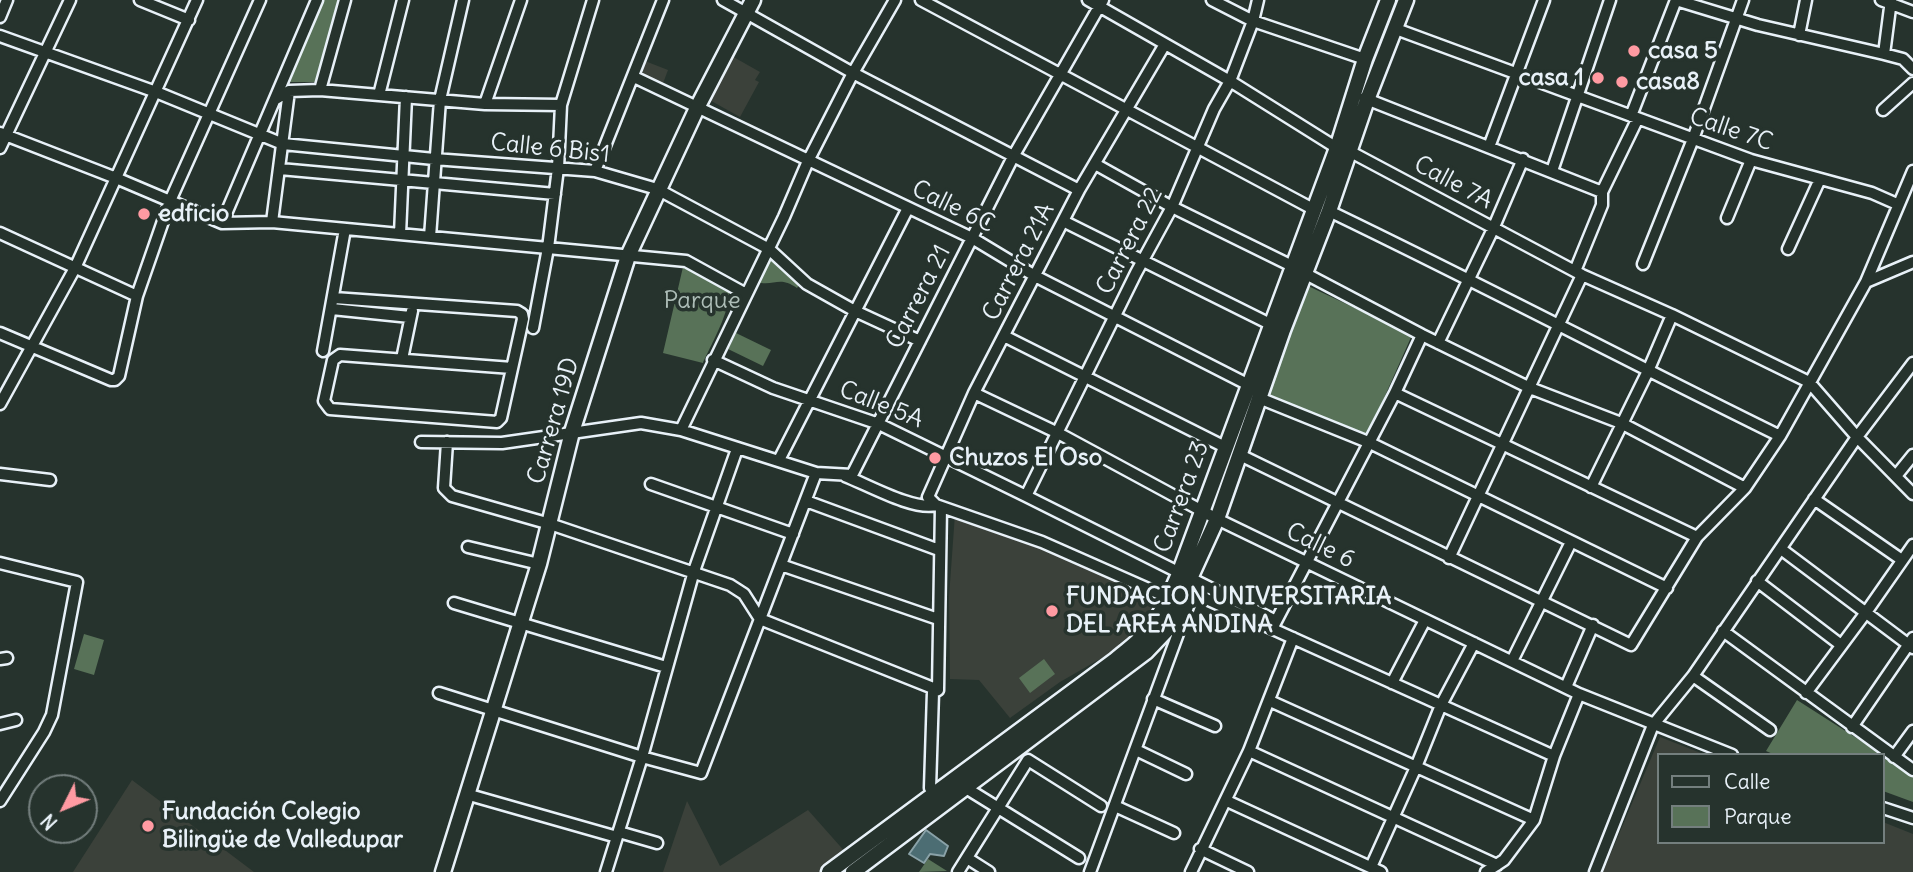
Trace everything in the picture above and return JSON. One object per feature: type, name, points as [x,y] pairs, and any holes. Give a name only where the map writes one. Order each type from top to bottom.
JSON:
[{"type":"main road","name":"Carrera 23","points":[[855,872],[966,788],[994,758],[1143,637],[1169,598],[1187,582],[1202,510],[1225,447],[1249,385],[1306,274],[1329,211],[1343,150],[1360,97],[1396,29],[1406,0]]},
{"type":"main road","name":"Carrera 23","points":[[1360,97],[1365,59],[1384,1]]},
{"type":"main road","name":"Carrera 19D","points":[[443,872],[539,564],[572,432],[628,256],[657,189],[750,7]]},
{"type":"main road","name":"Carrera 23","points":[[829,872],[934,794],[994,758],[1146,652],[1167,631],[1217,519],[1259,398],[1292,267],[1313,209],[1343,150]]},
{"type":"street","points":[[0,18],[7,0]]},
{"type":"street","points":[[0,148],[3,134],[70,0]]},
{"type":"street","points":[[140,0],[189,20]]},
{"type":"street","points":[[0,404],[75,268],[197,0]]},
{"type":"street","points":[[0,333],[115,380],[119,376],[137,296],[170,201],[211,115],[260,0]]},
{"type":"street","points":[[222,223],[317,0]]},
{"type":"street","points":[[320,90],[345,0]]},
{"type":"street","points":[[379,95],[403,0]]},
{"type":"street","points":[[430,237],[440,100],[463,0]]},
{"type":"street","points":[[485,104],[520,0]]},
{"type":"street","points":[[533,328],[555,194],[561,105],[593,0]]},
{"type":"street","points":[[594,171],[663,0]]},
{"type":"street","points":[[723,0],[750,7],[853,73],[1079,190]]},
{"type":"street","points":[[681,430],[769,249],[808,161],[853,73],[895,0]]},
{"type":"street","points":[[921,0],[1313,209]]},
{"type":"street","name":"Calle 7A","points":[[1088,0],[1101,3],[1343,150],[1578,273],[1672,314],[1810,382]]},
{"type":"street","points":[[1212,0],[1253,21],[1365,59]]},
{"type":"street","name":"Carrera 22","points":[[1026,496],[1172,206],[1230,80],[1253,21],[1258,0]]},
{"type":"street","points":[[1489,147],[1544,0]]},
{"type":"street","points":[[1552,171],[1610,0]]},
{"type":"street","points":[[1449,558],[1560,324],[1602,205],[1602,192],[1634,118],[1676,0],[1799,35],[1903,59],[1913,69]]},
{"type":"street","points":[[1643,264],[1693,139],[1743,0]]},
{"type":"street","points":[[1799,35],[1806,0]]},
{"type":"street","points":[[1884,54],[1888,1],[1913,12]]},
{"type":"street","name":"Carrera 21","points":[[845,476],[852,475],[857,467],[1014,155],[1101,3]]},
{"type":"street","name":"Calle 7C","points":[[1396,29],[1751,160],[1872,192],[1897,204]]},
{"type":"street","name":"Calle 6 Bis1","points":[[0,36],[156,92],[284,144],[594,171],[657,189],[769,249],[807,284],[855,311],[920,341]]},
{"type":"street","name":"Carrera 21A","points":[[934,794],[929,788],[933,692],[938,690],[939,550],[938,506],[928,496],[974,393],[1079,190],[1165,44]]},
{"type":"street","name":"Calle 6C","points":[[634,76],[972,238],[1035,276],[1114,318],[1249,385]]},
{"type":"street","points":[[1883,110],[1913,83]]},
{"type":"street","points":[[276,99],[289,91],[320,90],[485,104],[561,105]]},
{"type":"street","points":[[272,222],[289,91]]},
{"type":"street","points":[[400,234],[406,97]]},
{"type":"street","points":[[1360,97],[1602,192]]},
{"type":"street","points":[[3,134],[222,223],[272,222],[686,261],[746,294]]},
{"type":"street","points":[[1438,343],[1493,229],[1523,159]]},
{"type":"street","points":[[1727,218],[1751,160]]},
{"type":"street","points":[[1095,164],[1292,267]]},
{"type":"street","points":[[280,169],[555,194]]},
{"type":"street","points":[[1240,455],[1631,645],[1697,537],[1745,488],[1780,436],[1866,282],[1913,171]]},
{"type":"street","points":[[1788,249],[1820,179]]},
{"type":"street","points":[[779,460],[908,208]]},
{"type":"street","points":[[1329,211],[1469,278],[1647,371],[1780,436]]},
{"type":"street","points":[[1063,221],[1277,327]]},
{"type":"street","points":[[323,351],[345,229]]},
{"type":"street","points":[[0,233],[137,296]]},
{"type":"street","points":[[1866,282],[1913,262]]},
{"type":"street","points":[[1306,274],[1530,388],[1621,423],[1745,488]]},
{"type":"street","points":[[334,298],[519,311],[523,319],[501,418],[494,423],[332,410],[326,407],[324,401],[333,360],[345,354],[512,368]]},
{"type":"street","points":[[402,359],[413,304]]},
{"type":"street","points":[[332,309],[411,317]]},
{"type":"street","points":[[1591,486],[1672,314]]},
{"type":"street","points":[[1274,625],[1395,393],[1422,335]]},
{"type":"street","points":[[1004,336],[1225,447]]},
{"type":"street","name":"Calle 5A","points":[[713,360],[773,387],[878,424],[1026,496],[1274,625],[1293,638],[1554,757]]},
{"type":"street","points":[[1595,872],[1653,725],[1693,676],[1857,437],[1913,363]]},
{"type":"street","points":[[1810,382],[1857,437],[1913,494]]},
{"type":"street","name":"Calle 6","points":[[974,393],[1058,433],[1217,519],[1512,662],[1579,694],[1727,753]]},
{"type":"street","points":[[1395,393],[1697,537]]},
{"type":"street","points":[[1259,398],[1368,442],[1667,589]]},
{"type":"street","points":[[421,442],[502,443],[641,423],[681,430],[816,473],[845,476],[912,505],[938,506],[1042,542],[1169,598]]},
{"type":"street","points":[[447,442],[444,488],[452,496],[550,524],[730,585],[744,594],[760,619],[938,690]]},
{"type":"street","points":[[606,872],[642,757],[694,571],[737,449]]},
{"type":"street","points":[[1896,476],[1913,455]]},
{"type":"street","points":[[439,694],[642,757],[702,772],[816,473]]},
{"type":"street","points":[[0,474],[50,480]]},
{"type":"street","points":[[651,484],[793,534]]},
{"type":"street","points":[[1814,499],[1902,560]]},
{"type":"street","points":[[806,501],[939,550]]},
{"type":"street","points":[[1512,662],[1571,542]]},
{"type":"street","points":[[1806,693],[1913,545]]},
{"type":"street","points":[[468,547],[539,564]]},
{"type":"street","points":[[1781,549],[1911,643],[1852,727]]},
{"type":"street","points":[[0,563],[77,582],[52,715],[0,801]]},
{"type":"street","points":[[781,565],[938,619]]},
{"type":"street","points":[[1757,581],[1841,645]]},
{"type":"street","points":[[1090,872],[1170,651],[1187,582]]},
{"type":"street","points":[[454,603],[666,667]]},
{"type":"street","points":[[1392,683],[1425,620]]},
{"type":"street","points":[[1566,687],[1593,625]]},
{"type":"street","points":[[1723,631],[1913,771]]},
{"type":"street","points":[[1191,872],[1249,751],[1293,638]]},
{"type":"street","points":[[1157,642],[1170,651]]},
{"type":"street","points":[[1371,867],[1441,705],[1474,643]]},
{"type":"street","points":[[1693,676],[1770,730]]},
{"type":"street","points":[[1486,872],[1504,860],[1534,820],[1554,757],[1579,694]]},
{"type":"street","points":[[1153,699],[1214,726]]},
{"type":"street","points":[[1270,701],[1534,820]]},
{"type":"street","points":[[0,724],[16,720]]},
{"type":"street","points":[[1894,757],[1913,731]]},
{"type":"street","points":[[1136,750],[1186,774]]},
{"type":"street","points":[[1249,751],[1496,865]]},
{"type":"street","points":[[958,872],[1028,760],[1101,806]]},
{"type":"street","points":[[0,780],[12,783]]},
{"type":"street","points":[[966,788],[1079,858]]},
{"type":"street","points":[[466,794],[657,843]]},
{"type":"street","points":[[1227,800],[1381,872]]},
{"type":"street","points":[[1115,806],[1174,833]]},
{"type":"street","points":[[1885,809],[1913,818]]},
{"type":"street","points":[[1200,849],[1248,872]]},
{"type":"street","points":[[967,858],[989,872]]},
{"type":"shaded area","points":[[730,55],[760,72],[755,80],[759,82],[740,117],[706,98]]},
{"type":"shaded area","points":[[645,61],[668,70],[662,86],[640,75]]},
{"type":"shaded area","name":"FUNDACION UNIVERSITARIA DEL AREA ANDINA","points":[[955,514],[1047,545],[1163,596],[1147,624],[1126,644],[1060,682],[1010,718],[979,680],[950,679],[949,597]]},
{"type":"shaded area","points":[[1660,737],[1701,753],[1658,753],[1658,844],[1885,844],[1885,823],[1913,834],[1913,872],[1603,872]]},
{"type":"shaded area","name":"Fundación Colegio Bilingüe de Valledupar","points":[[132,780],[254,872],[73,872],[91,844],[98,844],[98,833]]},
{"type":"shaded area","points":[[687,801],[720,866],[808,810],[847,854],[822,872],[663,872]]},
{"type":"green space","points":[[320,0],[340,0],[317,82],[285,82]]},
{"type":"green space","name":"Parque","points":[[769,253],[802,281],[797,288],[785,282],[756,282]]},
{"type":"green space","name":"Parque","points":[[683,267],[716,277],[725,282],[729,289],[726,309],[703,363],[663,353]]},
{"type":"green space","points":[[1306,285],[1412,335],[1364,443],[1264,398]]},
{"type":"green space","points":[[736,333],[771,350],[763,366],[728,349]]},
{"type":"green space","points":[[84,634],[104,640],[94,675],[74,669]]},
{"type":"green space","points":[[1044,659],[1055,674],[1030,693],[1019,678]]},
{"type":"green space","points":[[1797,700],[1880,753],[1770,753],[1766,751]]},
{"type":"green space","points":[[1885,756],[1913,774],[1913,802],[1885,792]]},
{"type":"green space","points":[[928,859],[947,871],[919,872]]},
{"type":"water","points":[[926,830],[948,846],[944,856],[930,854],[924,863],[909,854]]},
{"type":"place","name":"casa 5","points":[[1634,51]]},
{"type":"place","name":"casa 1","points":[[1598,78]]},
{"type":"place","name":"casa8","points":[[1622,82]]},
{"type":"place","name":"edficio","points":[[144,214]]},
{"type":"place","name":"Chuzos El Oso","points":[[935,458]]},
{"type":"place","name":"FUNDACION UNIVERSITARIA DEL AREA ANDINA","points":[[1052,611]]},
{"type":"place","name":"Fundación Colegio Bilingüe de Valledupar","points":[[148,826]]}]
